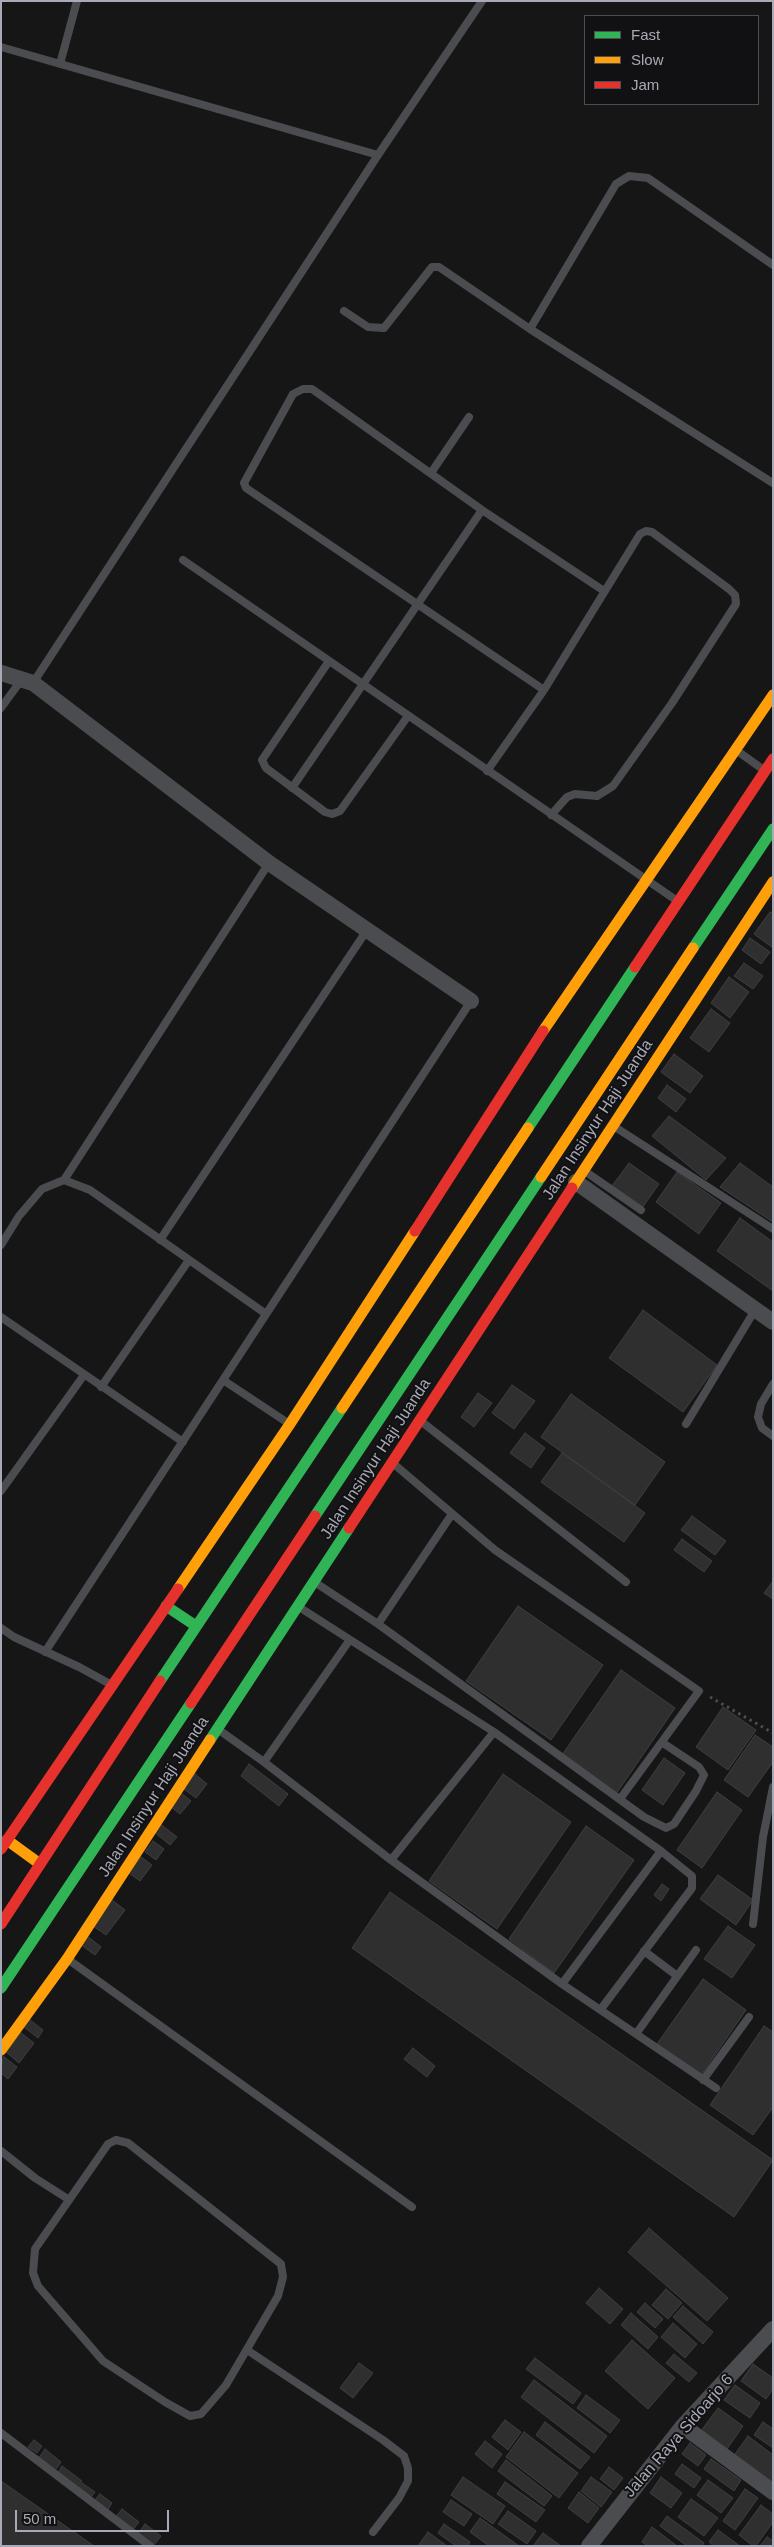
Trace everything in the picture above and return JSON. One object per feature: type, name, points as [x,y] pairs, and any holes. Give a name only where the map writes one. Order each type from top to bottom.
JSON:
[{"type":"main road","points":[[40,1864],[3,1842],[290,1424],[535,1044],[734,749],[773,695]]},
{"type":"main road","points":[[1,1924],[196,1626],[773,759]]},
{"type":"main road","name":"Jalan Insinyur Haji Juanda","points":[[1,1988],[773,829]]},
{"type":"main road","name":"Jalan Insinyur Haji Juanda","points":[[1,2050],[67,1959],[613,1126],[767,904],[773,882]]},
{"type":"main road","points":[[166,1606],[196,1626]]},
{"type":"street","points":[[1,673],[27,681],[269,863],[471,1001]]},
{"type":"street","points":[[580,1176],[754,1310],[773,1322]]},
{"type":"street","name":"Jalan Raya Sidoarjo 6","points":[[589,2546],[683,2426],[773,2329]]},
{"type":"street","points":[[683,2426],[773,2492]]},
{"type":"lane","points":[[60,64],[77,1]]},
{"type":"lane","points":[[1,708],[27,681],[482,1]]},
{"type":"lane","points":[[1,47],[378,155]]},
{"type":"lane","points":[[530,329],[616,184],[629,176],[648,178],[773,265]]},
{"type":"lane","points":[[344,311],[368,327],[384,328],[432,267],[439,267],[530,329],[773,483]]},
{"type":"lane","points":[[544,690],[246,488],[244,483],[292,394],[303,389],[312,389],[482,510],[604,591]]},
{"type":"lane","points":[[431,473],[468,416]]},
{"type":"lane","points":[[292,788],[482,510]]},
{"type":"lane","points":[[487,771],[544,690],[640,534],[646,531],[652,532],[729,589],[735,595],[736,604],[672,703],[613,786],[597,796],[575,794],[567,797],[551,815]]},
{"type":"lane","points":[[184,560],[677,901]]},
{"type":"lane","points":[[329,661],[262,760],[266,768],[325,812],[332,814],[340,811],[408,716]]},
{"type":"lane","points":[[734,749],[765,771]]},
{"type":"lane","points":[[1,1245],[19,1216],[42,1189],[64,1180],[269,863]]},
{"type":"lane","points":[[160,1240],[367,930]]},
{"type":"lane","points":[[45,1652],[471,1001]]},
{"type":"lane","points":[[613,1126],[773,1229]]},
{"type":"lane","points":[[580,1176],[641,1210]]},
{"type":"lane","points":[[64,1180],[90,1190],[266,1314]]},
{"type":"lane","points":[[102,1387],[189,1260]]},
{"type":"lane","points":[[686,1424],[754,1310]]},
{"type":"lane","points":[[1,1317],[183,1442]]},
{"type":"lane","points":[[1,1491],[84,1375]]},
{"type":"lane","points":[[223,1380],[290,1424]]},
{"type":"lane","points":[[773,1384],[761,1404],[758,1416],[762,1428],[773,1436]]},
{"type":"lane","points":[[420,1420],[626,1582]]},
{"type":"lane","points":[[392,1463],[494,1550],[699,1691],[663,1743],[620,1799]]},
{"type":"lane","points":[[378,1624],[452,1514]]},
{"type":"lane","points":[[314,1582],[378,1624],[660,1827],[669,1828],[674,1824],[696,1791],[703,1773],[699,1767],[663,1743]]},
{"type":"lane","points":[[298,1606],[350,1642],[494,1732],[661,1851],[692,1876],[693,1884],[601,2009]]},
{"type":"lane","points":[[1,1628],[112,1685]]},
{"type":"lane","points":[[264,1762],[350,1642]]},
{"type":"lane","points":[[218,1729],[391,1860],[562,1984],[716,2088]]},
{"type":"lane","points":[[391,1860],[494,1732]]},
{"type":"lane","points":[[753,1924],[763,1837],[773,1787]]},
{"type":"lane","points":[[562,1984],[661,1851]]},
{"type":"lane","points":[[636,2034],[676,1975],[696,1950]]},
{"type":"lane","points":[[644,1951],[676,1975]]},
{"type":"lane","points":[[67,1959],[412,2207]]},
{"type":"lane","points":[[703,2080],[749,2017]]},
{"type":"lane","points":[[116,2140],[128,2143],[281,2264],[283,2277],[278,2296],[247,2350],[226,2385],[210,2404],[200,2414],[190,2416],[164,2402],[103,2361],[38,2286],[33,2272],[34,2249],[108,2144],[116,2140]]},
{"type":"lane","points":[[1,2152],[35,2178],[68,2199]]},
{"type":"lane","points":[[247,2350],[404,2456],[408,2468],[408,2481],[399,2498],[373,2532]]},
{"type":"lane","points":[[1,2433],[150,2546]]},
{"type":"path","points":[[699,1691],[773,1733]]},
{"type":"building","points":[[770,912],[773,914],[773,948],[754,934]]},
{"type":"building","points":[[750,938],[770,952],[761,964],[742,950]]},
{"type":"building","points":[[744,963],[763,976],[753,989],[734,976]]},
{"type":"building","points":[[729,977],[749,992],[730,1018],[711,1003]]},
{"type":"building","points":[[711,1009],[730,1023],[709,1052],[690,1038]]},
{"type":"building","points":[[674,1054],[703,1076],[690,1093],[661,1072]]},
{"type":"building","points":[[667,1085],[686,1099],[676,1112],[658,1098]]},
{"type":"building","points":[[669,1116],[726,1158],[706,1180],[652,1136]]},
{"type":"building","points":[[629,1163],[659,1184],[642,1208],[612,1186]]},
{"type":"building","points":[[740,1163],[773,1187],[773,1222],[720,1187]]},
{"type":"building","points":[[677,1172],[721,1203],[699,1234],[656,1202]]},
{"type":"building","points":[[740,1218],[773,1242],[773,1291],[717,1251]]},
{"type":"building","points":[[643,1310],[717,1365],[683,1412],[609,1358]]},
{"type":"building","points":[[512,1385],[535,1401],[514,1429],[492,1413]]},
{"type":"building","points":[[478,1393],[492,1403],[474,1427],[461,1417]]},
{"type":"building","points":[[571,1394],[665,1462],[635,1505],[541,1437]]},
{"type":"building","points":[[525,1433],[545,1448],[531,1468],[510,1453]]},
{"type":"building","points":[[562,1453],[645,1513],[624,1542],[541,1482]]},
{"type":"building","points":[[692,1516],[726,1541],[715,1555],[681,1530]]},
{"type":"building","points":[[682,1539],[712,1561],[704,1572],[674,1550]]},
{"type":"building","points":[[773,1581],[773,1599],[764,1593]]},
{"type":"building","points":[[518,1606],[603,1665],[551,1740],[466,1681]]},
{"type":"building","points":[[621,1670],[675,1708],[616,1794],[562,1755]]},
{"type":"building","points":[[723,1707],[756,1730],[728,1770],[696,1747]]},
{"type":"building","points":[[755,1735],[773,1747],[773,1762],[748,1797],[724,1780]]},
{"type":"building","points":[[664,1758],[685,1773],[663,1805],[642,1790]]},
{"type":"building","points":[[249,1764],[288,1794],[279,1806],[241,1776]]},
{"type":"building","points":[[195,1774],[207,1784],[196,1798],[184,1789]]},
{"type":"building","points":[[503,1774],[571,1822],[497,1929],[429,1881]]},
{"type":"building","points":[[717,1792],[742,1810],[702,1868],[677,1850]]},
{"type":"building","points":[[181,1793],[191,1801],[180,1814],[170,1806]]},
{"type":"building","points":[[159,1823],[177,1837],[170,1845],[153,1831]]},
{"type":"building","points":[[586,1826],[634,1860],[554,1973],[509,1939]]},
{"type":"building","points":[[153,1841],[164,1849],[156,1860],[145,1852]]},
{"type":"building","points":[[141,1857],[152,1865],[140,1881],[129,1873]]},
{"type":"building","points":[[718,1875],[753,1900],[736,1925],[700,1899]]},
{"type":"building","points":[[662,1884],[669,1889],[661,1901],[654,1895]]},
{"type":"building","points":[[390,1892],[773,2160],[734,2217],[352,1948]]},
{"type":"building","points":[[112,1900],[125,1910],[106,1935],[93,1926]]},
{"type":"building","points":[[728,1926],[755,1945],[732,1978],[704,1959]]},
{"type":"building","points":[[87,1936],[101,1947],[95,1955],[80,1944]]},
{"type":"building","points":[[703,1979],[746,2010],[701,2075],[657,2044]]},
{"type":"building","points":[[30,2020],[43,2030],[38,2038],[24,2027]]},
{"type":"building","points":[[764,2026],[773,2032],[773,2107],[753,2135],[710,2105]]},
{"type":"building","points":[[21,2033],[34,2043],[19,2063],[6,2052]]},
{"type":"building","points":[[413,2048],[435,2066],[427,2077],[404,2059]]},
{"type":"building","points":[[3,2056],[17,2067],[8,2079],[1,2073]]},
{"type":"building","points":[[649,2228],[728,2298],[707,2321],[628,2252]]},
{"type":"building","points":[[599,2288],[623,2309],[610,2324],[586,2303]]},
{"type":"building","points":[[666,2289],[682,2303],[668,2319],[652,2305]]},
{"type":"building","points":[[645,2303],[663,2319],[655,2328],[637,2312]]},
{"type":"building","points":[[683,2306],[713,2332],[703,2344],[673,2317]]},
{"type":"building","points":[[631,2313],[658,2337],[648,2349],[621,2325]]},
{"type":"building","points":[[673,2323],[697,2344],[685,2358],[661,2337]]},
{"type":"building","points":[[632,2340],[675,2378],[648,2409],[605,2371]]},
{"type":"building","points":[[674,2354],[697,2373],[689,2382],[666,2363]]},
{"type":"building","points":[[535,2358],[581,2393],[573,2404],[526,2369]]},
{"type":"building","points":[[359,2363],[373,2373],[353,2398],[340,2388]]},
{"type":"building","points":[[753,2364],[773,2378],[773,2389],[766,2399],[741,2381]]},
{"type":"building","points":[[534,2380],[607,2436],[594,2453],[521,2397]]},
{"type":"building","points":[[735,2385],[760,2403],[750,2418],[724,2400]]},
{"type":"building","points":[[586,2395],[620,2420],[610,2433],[577,2408]]},
{"type":"building","points":[[718,2408],[743,2426],[727,2449],[701,2431]]},
{"type":"building","points":[[505,2420],[521,2432],[508,2450],[492,2437]]},
{"type":"building","points":[[545,2422],[590,2457],[580,2469],[536,2435]]},
{"type":"building","points":[[763,2422],[773,2429],[773,2448],[754,2435]]},
{"type":"building","points":[[524,2432],[578,2473],[559,2498],[506,2457]]},
{"type":"building","points":[[748,2436],[773,2455],[773,2486],[733,2457]]},
{"type":"building","points":[[34,2440],[42,2446],[37,2453],[28,2447]]},
{"type":"building","points":[[485,2441],[502,2454],[492,2468],[475,2454]]},
{"type":"building","points":[[690,2443],[706,2455],[698,2466],[682,2454]]},
{"type":"building","points":[[45,2449],[61,2462],[54,2472],[38,2459]]},
{"type":"building","points":[[711,2459],[741,2480],[734,2491],[704,2469]]},
{"type":"building","points":[[506,2460],[552,2496],[544,2506],[498,2471]]},
{"type":"building","points":[[682,2464],[701,2478],[694,2488],[675,2474]]},
{"type":"building","points":[[62,2466],[82,2481],[76,2488],[57,2474]]},
{"type":"building","points":[[609,2467],[623,2478],[614,2490],[600,2479]]},
{"type":"building","points":[[463,2477],[505,2506],[493,2524],[451,2495]]},
{"type":"building","points":[[591,2477],[612,2492],[601,2507],[581,2491]]},
{"type":"building","points":[[661,2477],[682,2493],[671,2508],[650,2493]]},
{"type":"building","points":[[708,2480],[733,2498],[721,2513],[697,2495]]},
{"type":"building","points":[[1,2481],[94,2546],[1,2546]]},
{"type":"building","points":[[505,2482],[545,2510],[536,2522],[497,2494]]},
{"type":"building","points":[[82,2483],[95,2492],[91,2497],[79,2487]]},
{"type":"building","points":[[745,2489],[758,2498],[735,2530],[723,2521]]},
{"type":"building","points":[[579,2492],[599,2508],[588,2523],[568,2508]]},
{"type":"building","points":[[100,2494],[112,2503],[107,2511],[94,2501]]},
{"type":"building","points":[[691,2499],[718,2518],[704,2536],[678,2517]]},
{"type":"building","points":[[451,2500],[472,2514],[464,2526],[443,2512]]},
{"type":"building","points":[[761,2505],[773,2514],[773,2522],[756,2546],[753,2546],[739,2535]]},
{"type":"building","points":[[122,2509],[139,2522],[132,2531],[115,2518]]},
{"type":"building","points":[[508,2511],[536,2531],[527,2544],[498,2524]]},
{"type":"building","points":[[667,2516],[704,2543],[702,2546],[687,2546],[660,2526]]},
{"type":"building","points":[[480,2518],[519,2546],[489,2546],[470,2532]]},
{"type":"building","points":[[145,2524],[161,2536],[153,2546],[137,2535]]},
{"type":"building","points":[[444,2524],[470,2542],[468,2546],[456,2546],[438,2533]]},
{"type":"building","points":[[652,2527],[677,2546],[648,2546],[642,2542]]},
{"type":"building","points":[[718,2530],[740,2546],[714,2546],[709,2542]]},
{"type":"building","points":[[428,2532],[447,2546],[418,2546]]},
{"type":"building","points":[[543,2533],[561,2546],[533,2546]]},
{"type":"building","points":[[767,2537],[773,2541],[773,2546],[760,2546]]},
{"type":"traffic: fast","points":[[693,948],[773,829]]},
{"type":"traffic: fast","points":[[528,1128],[635,967]]},
{"type":"traffic: fast","points":[[315,1516],[541,1177]]},
{"type":"traffic: fast","points":[[160,1681],[342,1408]]},
{"type":"traffic: fast","points":[[210,1740],[349,1528]]},
{"type":"traffic: fast","points":[[166,1606],[196,1626]]},
{"type":"traffic: fast","points":[[1,1988],[191,1703]]},
{"type":"traffic: slow","points":[[543,1031],[773,695]]},
{"type":"traffic: slow","points":[[572,1188],[773,882]]},
{"type":"traffic: slow","points":[[541,1177],[693,948]]},
{"type":"traffic: slow","points":[[342,1408],[528,1128]]},
{"type":"traffic: slow","points":[[178,1589],[290,1424],[415,1231]]},
{"type":"traffic: slow","points":[[1,2050],[67,1959],[210,1740]]},
{"type":"traffic: slow","points":[[7,1840],[40,1864]]},
{"type":"traffic: jam","points":[[635,967],[773,759]]},
{"type":"traffic: jam","points":[[415,1231],[543,1031]]},
{"type":"traffic: jam","points":[[349,1528],[572,1188]]},
{"type":"traffic: jam","points":[[191,1703],[315,1516]]},
{"type":"traffic: jam","points":[[1,1849],[178,1589]]},
{"type":"traffic: jam","points":[[1,1924],[160,1681]]}]
